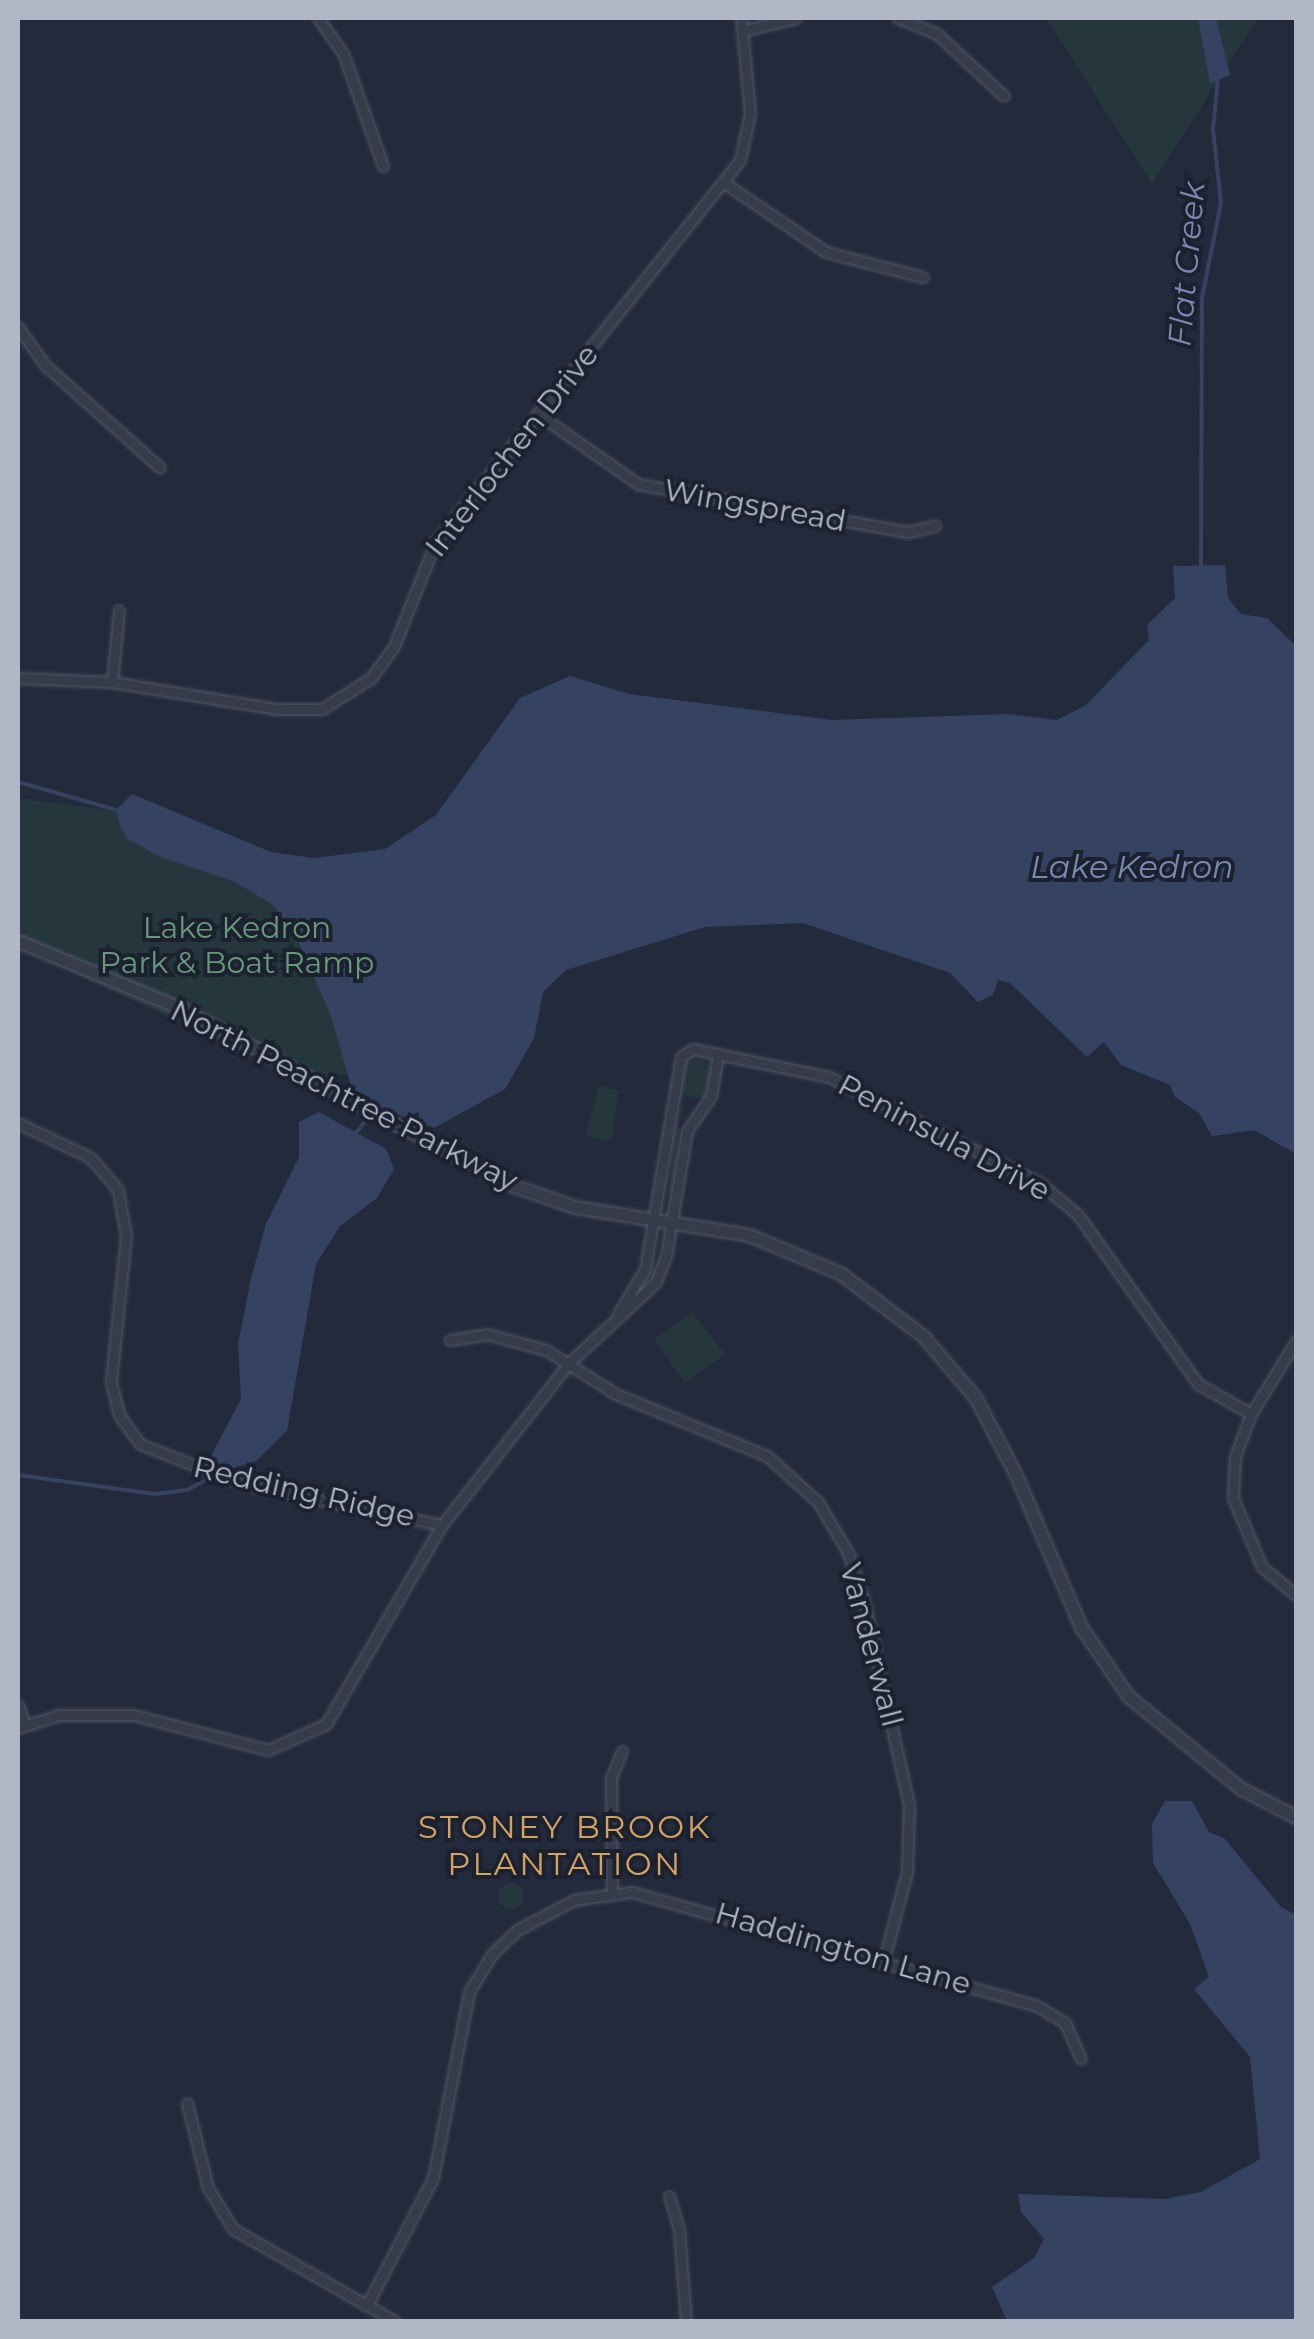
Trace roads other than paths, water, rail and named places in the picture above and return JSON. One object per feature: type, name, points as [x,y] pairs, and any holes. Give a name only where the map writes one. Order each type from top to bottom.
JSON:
[{"type":"street","points":[[318,18],[343,53],[383,166]]},
{"type":"street","name":"Interlochen Drive","points":[[18,678],[112,682],[276,709],[322,708],[354,694],[394,646],[436,541],[726,184],[749,129],[745,30],[741,18]]},
{"type":"street","points":[[745,30],[796,18]]},
{"type":"street","points":[[898,18],[937,34],[1004,96]]},
{"type":"street","points":[[726,184],[837,257],[922,277]]},
{"type":"street","points":[[18,327],[44,365],[160,468]]},
{"type":"street","name":"Wingspread","points":[[538,414],[602,462],[664,492],[908,532],[934,526]]},
{"type":"street","points":[[112,682],[120,610]]},
{"type":"street","name":"North Peachtree Parkway","points":[[18,942],[227,1032],[506,1183],[575,1207],[749,1235],[813,1259],[923,1336],[992,1424],[1081,1627],[1112,1675],[1190,1752],[1296,1818]]},
{"type":"street","name":"Peninsula Drive","points":[[617,1317],[645,1269],[680,1057],[693,1049],[829,1076],[1040,1183],[1078,1216],[1198,1384],[1251,1414]]},
{"type":"street","points":[[18,1705],[21,1725],[59,1716],[134,1715],[254,1749],[299,1741],[333,1717],[442,1525],[570,1362],[656,1282],[672,1222],[690,1120],[711,1096],[718,1054]]},
{"type":"street","points":[[671,1116],[690,1120]]},
{"type":"street","name":"Redding Ridge","points":[[18,1123],[91,1158],[118,1190],[126,1236],[111,1382],[124,1426],[160,1456],[220,1477],[442,1525]]},
{"type":"street","name":"Vanderwall","points":[[450,1340],[487,1334],[518,1339],[570,1362],[616,1394],[767,1456],[818,1502],[836,1529],[864,1602],[910,1804],[907,1872],[884,1960]]},
{"type":"street","points":[[1296,1340],[1251,1414],[1235,1456],[1237,1514],[1262,1568],[1296,1596]]},
{"type":"street","points":[[612,1892],[611,1778],[622,1751]]},
{"type":"street","name":"Haddington Lane","points":[[367,2305],[433,2178],[463,2009],[492,1954],[535,1916],[612,1892],[692,1906],[1038,2006],[1064,2022],[1081,2059]]},
{"type":"street","points":[[187,2103],[208,2188],[232,2229],[396,2322]]},
{"type":"street","points":[[669,2196],[680,2229],[686,2322]]},
{"type":"water","points":[[1198,18],[1216,18],[1230,75],[1210,84]]},
{"type":"water","name":"Lake Kedron","points":[[1225,565],[1228,598],[1241,614],[1267,618],[1296,646],[1296,1154],[1254,1130],[1212,1136],[1199,1113],[1175,1097],[1170,1085],[1121,1065],[1104,1042],[1087,1057],[1010,983],[998,980],[993,995],[978,1002],[950,973],[803,923],[705,927],[566,970],[543,992],[534,1038],[505,1089],[434,1128],[362,1100],[351,1086],[330,1013],[294,932],[272,904],[233,881],[160,857],[128,839],[116,810],[132,794],[271,852],[314,858],[385,849],[436,815],[520,698],[570,676],[629,694],[832,720],[1008,714],[1057,720],[1086,705],[1149,640],[1147,625],[1175,598],[1173,566]]},
{"type":"water","points":[[319,1112],[386,1149],[394,1169],[377,1198],[340,1226],[316,1264],[287,1431],[256,1461],[223,1471],[211,1456],[241,1399],[238,1344],[251,1278],[266,1224],[299,1157],[299,1122]]},
{"type":"water","points":[[1165,1801],[1192,1801],[1209,1832],[1224,1838],[1281,1907],[1296,1915],[1296,2321],[1007,2321],[992,2287],[1034,2258],[1044,2239],[1021,2212],[1018,2194],[1165,2199],[1201,2192],[1260,2159],[1250,2057],[1194,1989],[1209,1977],[1190,1924],[1153,1863],[1152,1824]]},
{"type":"waterway","name":"Flat Creek","points":[[1201,571],[1202,298],[1221,203],[1213,129],[1218,78]]},
{"type":"waterway","points":[[18,782],[116,810]]},
{"type":"waterway","points":[[356,1133],[367,1119]]},
{"type":"waterway","points":[[18,1475],[155,1494],[187,1490],[223,1471]]},
{"type":"district","name":"STONEY BROOK PLANTATION","points":[[565,1846]]},
{"type":"park label","name":"Lake Kedron Park & Boat Ramp","points":[[237,945]]}]
